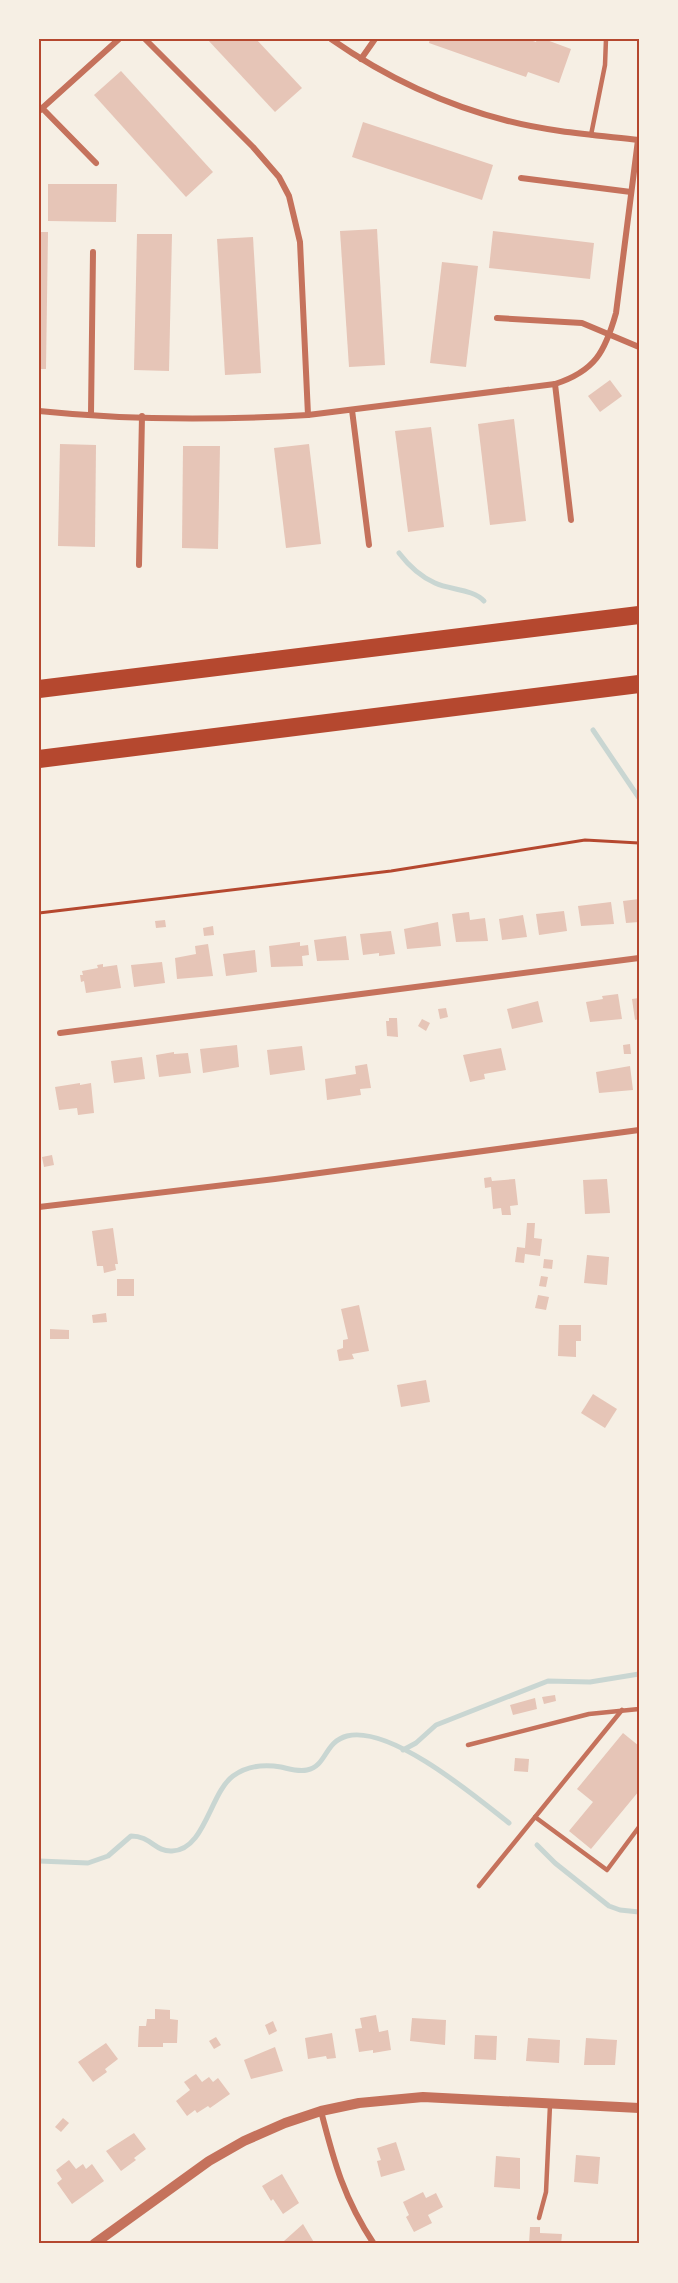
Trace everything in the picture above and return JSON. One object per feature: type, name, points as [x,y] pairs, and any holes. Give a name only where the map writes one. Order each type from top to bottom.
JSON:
[{"type":"highway","points":[[39,689],[639,615]]},
{"type":"highway","points":[[39,759],[639,684]]},
{"type":"street","points":[[96,163],[41,110],[119,39]]},
{"type":"street","points":[[146,39],[253,147],[279,177],[289,196],[300,242],[308,415]]},
{"type":"street","points":[[39,411],[142,416],[308,415],[555,384],[574,378],[587,369],[601,354],[610,335],[620,289],[638,140],[591,135],[508,121],[464,107],[392,76],[361,60],[331,39]]},
{"type":"street","points":[[361,60],[375,39]]},
{"type":"street","points":[[521,178],[631,192]]},
{"type":"street","points":[[92,414],[93,252]]},
{"type":"street","points":[[497,318],[582,323],[639,347]]},
{"type":"street","points":[[555,384],[571,520]]},
{"type":"street","points":[[352,410],[369,545]]},
{"type":"street","points":[[139,565],[142,416]]},
{"type":"street","points":[[60,1033],[639,958]]},
{"type":"street","points":[[39,1207],[275,1179],[639,1130]]},
{"type":"street","points":[[98,2243],[209,2161],[244,2141],[285,2123],[321,2111],[395,2098],[423,2097],[639,2108]]},
{"type":"street","points":[[321,2111],[345,2194],[374,2244]]},
{"type":"lane","points":[[591,135],[605,65],[606,39]]},
{"type":"lane","points":[[468,1745],[589,1714],[639,1709]]},
{"type":"lane","points":[[479,1886],[622,1710]]},
{"type":"lane","points":[[535,1817],[607,1870],[639,1827]]},
{"type":"lane","points":[[539,2218],[546,2192],[550,2103]]},
{"type":"path","points":[[39,914],[391,871],[585,840],[639,843]]},
{"type":"building","points":[[207,39],[256,39],[302,88],[275,112]]},
{"type":"building","points":[[430,39],[527,39],[536,42],[537,39],[544,39],[571,49],[559,83],[528,72],[526,77],[429,43]]},
{"type":"building","points":[[121,71],[213,172],[186,197],[94,95]]},
{"type":"building","points":[[363,122],[493,165],[482,200],[352,157]]},
{"type":"building","points":[[48,184],[117,184],[116,222],[48,221]]},
{"type":"building","points":[[377,229],[385,365],[349,367],[340,231]]},
{"type":"building","points":[[493,231],[594,243],[590,279],[489,268]]},
{"type":"building","points":[[39,232],[48,232],[46,369],[39,369]]},
{"type":"building","points":[[137,234],[172,234],[169,371],[134,370]]},
{"type":"building","points":[[253,237],[261,373],[225,375],[217,239]]},
{"type":"building","points":[[442,262],[478,266],[466,367],[430,363]]},
{"type":"building","points":[[610,380],[622,396],[600,412],[588,396]]},
{"type":"building","points":[[514,419],[526,521],[490,525],[478,424]]},
{"type":"building","points":[[431,427],[444,527],[408,532],[395,431]]},
{"type":"building","points":[[60,444],[96,445],[95,547],[58,546]]},
{"type":"building","points":[[309,444],[321,544],[286,548],[274,448]]},
{"type":"building","points":[[183,446],[220,446],[218,549],[182,548]]},
{"type":"building","points":[[639,899],[639,922],[626,923],[623,901]]},
{"type":"building","points":[[611,902],[614,924],[581,926],[578,906]]},
{"type":"building","points":[[564,911],[567,931],[539,935],[536,914]]},
{"type":"building","points":[[469,912],[470,920],[485,918],[488,941],[456,942],[452,914]]},
{"type":"building","points":[[523,915],[527,937],[502,940],[499,919]]},
{"type":"building","points":[[165,920],[166,927],[156,928],[155,921]]},
{"type":"building","points":[[438,922],[441,946],[407,949],[404,929]]},
{"type":"building","points":[[213,926],[214,935],[204,936],[203,928]]},
{"type":"building","points":[[391,931],[395,954],[363,955],[360,934]]},
{"type":"building","points":[[346,936],[349,960],[317,961],[314,940]]},
{"type":"building","points":[[300,942],[300,946],[308,945],[309,955],[302,956],[303,966],[271,967],[269,946]]},
{"type":"building","points":[[208,944],[213,976],[177,979],[175,958],[196,954],[195,946]]},
{"type":"building","points":[[255,950],[257,972],[226,976],[223,954]]},
{"type":"building","points":[[162,962],[165,983],[134,987],[131,965]]},
{"type":"building","points":[[103,964],[103,967],[117,965],[121,988],[86,993],[84,981],[81,982],[82,971],[98,968],[97,965]]},
{"type":"building","points":[[618,994],[622,1019],[590,1022],[586,1002],[603,999],[602,996]]},
{"type":"building","points":[[639,998],[639,1019],[635,1020],[632,999]]},
{"type":"building","points":[[538,1001],[543,1022],[512,1029],[507,1009]]},
{"type":"building","points":[[446,1008],[448,1017],[440,1019],[438,1009]]},
{"type":"building","points":[[389,1018],[397,1018],[398,1037],[387,1036],[386,1021],[389,1021]]},
{"type":"building","points":[[422,1019],[430,1023],[426,1031],[418,1026]]},
{"type":"building","points":[[630,1044],[631,1054],[624,1054],[623,1045]]},
{"type":"building","points":[[237,1045],[239,1067],[203,1073],[200,1049]]},
{"type":"building","points":[[302,1046],[305,1070],[270,1075],[267,1050]]},
{"type":"building","points":[[501,1048],[506,1070],[484,1074],[485,1079],[470,1082],[463,1055]]},
{"type":"building","points":[[174,1052],[174,1054],[188,1053],[191,1073],[159,1077],[156,1055]]},
{"type":"building","points":[[142,1057],[145,1079],[114,1083],[111,1061]]},
{"type":"building","points":[[367,1064],[371,1088],[360,1089],[361,1095],[327,1100],[325,1079],[356,1074],[355,1066]]},
{"type":"building","points":[[630,1066],[633,1090],[599,1093],[596,1072]]},
{"type":"building","points":[[80,1083],[80,1085],[91,1083],[94,1113],[78,1115],[77,1108],[59,1110],[55,1087]]},
{"type":"building","points":[[52,1155],[54,1165],[44,1167],[42,1157]]},
{"type":"building","points":[[491,1177],[492,1181],[515,1179],[518,1205],[510,1206],[511,1215],[502,1215],[501,1208],[493,1209],[491,1187],[485,1188],[484,1178]]},
{"type":"building","points":[[607,1179],[610,1213],[585,1214],[583,1180]]},
{"type":"building","points":[[527,1223],[535,1223],[534,1238],[542,1239],[540,1256],[525,1254],[524,1263],[515,1262],[517,1247],[525,1248]]},
{"type":"building","points":[[113,1228],[118,1264],[115,1264],[116,1270],[104,1273],[103,1266],[97,1266],[92,1231]]},
{"type":"building","points":[[587,1255],[609,1257],[607,1285],[584,1283]]},
{"type":"building","points":[[544,1259],[553,1260],[552,1269],[543,1268]]},
{"type":"building","points":[[541,1276],[548,1277],[546,1287],[539,1286]]},
{"type":"building","points":[[117,1279],[134,1279],[134,1296],[117,1296]]},
{"type":"building","points":[[538,1295],[549,1297],[546,1310],[535,1308]]},
{"type":"building","points":[[359,1305],[369,1351],[352,1354],[354,1359],[339,1361],[337,1350],[343,1348],[343,1340],[348,1339],[341,1309]]},
{"type":"building","points":[[106,1313],[107,1322],[93,1323],[92,1315]]},
{"type":"building","points":[[559,1325],[581,1325],[581,1341],[576,1341],[576,1357],[558,1356]]},
{"type":"building","points":[[50,1329],[69,1330],[69,1339],[50,1339]]},
{"type":"building","points":[[426,1380],[430,1402],[401,1407],[397,1385]]},
{"type":"building","points":[[593,1394],[617,1409],[605,1428],[581,1413]]},
{"type":"building","points":[[555,1695],[556,1701],[544,1704],[542,1697]]},
{"type":"building","points":[[535,1698],[537,1709],[513,1715],[510,1705]]},
{"type":"building","points":[[623,1733],[639,1746],[639,1791],[591,1849],[569,1831],[593,1802],[577,1789]]},
{"type":"building","points":[[515,1758],[529,1759],[528,1772],[514,1771]]},
{"type":"building","points":[[155,2009],[170,2010],[170,2019],[178,2020],[177,2043],[163,2043],[163,2047],[138,2047],[139,2026],[146,2026],[147,2019],[155,2019]]},
{"type":"building","points":[[376,2015],[379,2032],[388,2030],[391,2050],[373,2053],[373,2050],[359,2052],[355,2029],[362,2028],[360,2018]]},
{"type":"building","points":[[412,2018],[446,2020],[445,2045],[410,2041]]},
{"type":"building","points":[[273,2021],[277,2031],[269,2035],[265,2025]]},
{"type":"building","points":[[332,2033],[336,2058],[327,2059],[326,2056],[308,2059],[305,2038]]},
{"type":"building","points":[[475,2035],[497,2036],[496,2060],[474,2059]]},
{"type":"building","points":[[216,2037],[221,2045],[214,2049],[209,2041]]},
{"type":"building","points":[[528,2038],[560,2040],[559,2063],[526,2061]]},
{"type":"building","points":[[586,2038],[617,2040],[615,2065],[584,2065]]},
{"type":"building","points":[[106,2043],[118,2059],[105,2069],[107,2072],[93,2082],[78,2062]]},
{"type":"building","points":[[275,2047],[283,2071],[251,2079],[244,2060]]},
{"type":"building","points":[[196,2074],[202,2082],[209,2077],[213,2082],[218,2078],[230,2094],[210,2108],[208,2106],[197,2113],[195,2110],[187,2116],[176,2101],[190,2090],[184,2082]]},
{"type":"building","points":[[63,2118],[69,2123],[61,2132],[55,2127]]},
{"type":"building","points":[[134,2133],[146,2149],[121,2171],[106,2151]]},
{"type":"building","points":[[396,2142],[405,2170],[381,2177],[377,2161],[381,2160],[377,2148]]},
{"type":"building","points":[[576,2155],[600,2157],[598,2184],[574,2182]]},
{"type":"building","points":[[496,2156],[520,2158],[520,2189],[494,2187]]},
{"type":"building","points":[[69,2160],[76,2169],[83,2164],[86,2169],[92,2164],[104,2181],[72,2204],[57,2183],[62,2179],[56,2170]]},
{"type":"building","points":[[282,2174],[299,2203],[283,2214],[273,2199],[271,2201],[262,2186]]},
{"type":"building","points":[[423,2192],[426,2198],[436,2193],[443,2207],[428,2215],[432,2223],[414,2232],[406,2217],[409,2215],[403,2202]]},
{"type":"building","points":[[303,2224],[315,2244],[286,2244],[284,2241]]},
{"type":"building","points":[[530,2227],[540,2227],[540,2233],[562,2234],[561,2244],[529,2244]]},
{"type":"waterway","points":[[399,553],[415,570],[429,580],[474,594],[484,601]]},
{"type":"waterway","points":[[593,730],[639,798]]},
{"type":"waterway","points":[[403,1750],[416,1743],[436,1725],[548,1681],[590,1682],[639,1674]]},
{"type":"waterway","points":[[39,1861],[88,1863],[108,1856],[131,1836],[143,1838],[166,1851],[183,1848],[200,1831],[218,1795],[233,1776],[244,1770],[262,1766],[297,1770],[314,1768],[334,1743],[347,1736],[365,1736],[386,1741],[409,1752],[455,1781],[509,1823]]},
{"type":"waterway","points":[[537,1845],[555,1863],[609,1906],[639,1912]]}]
